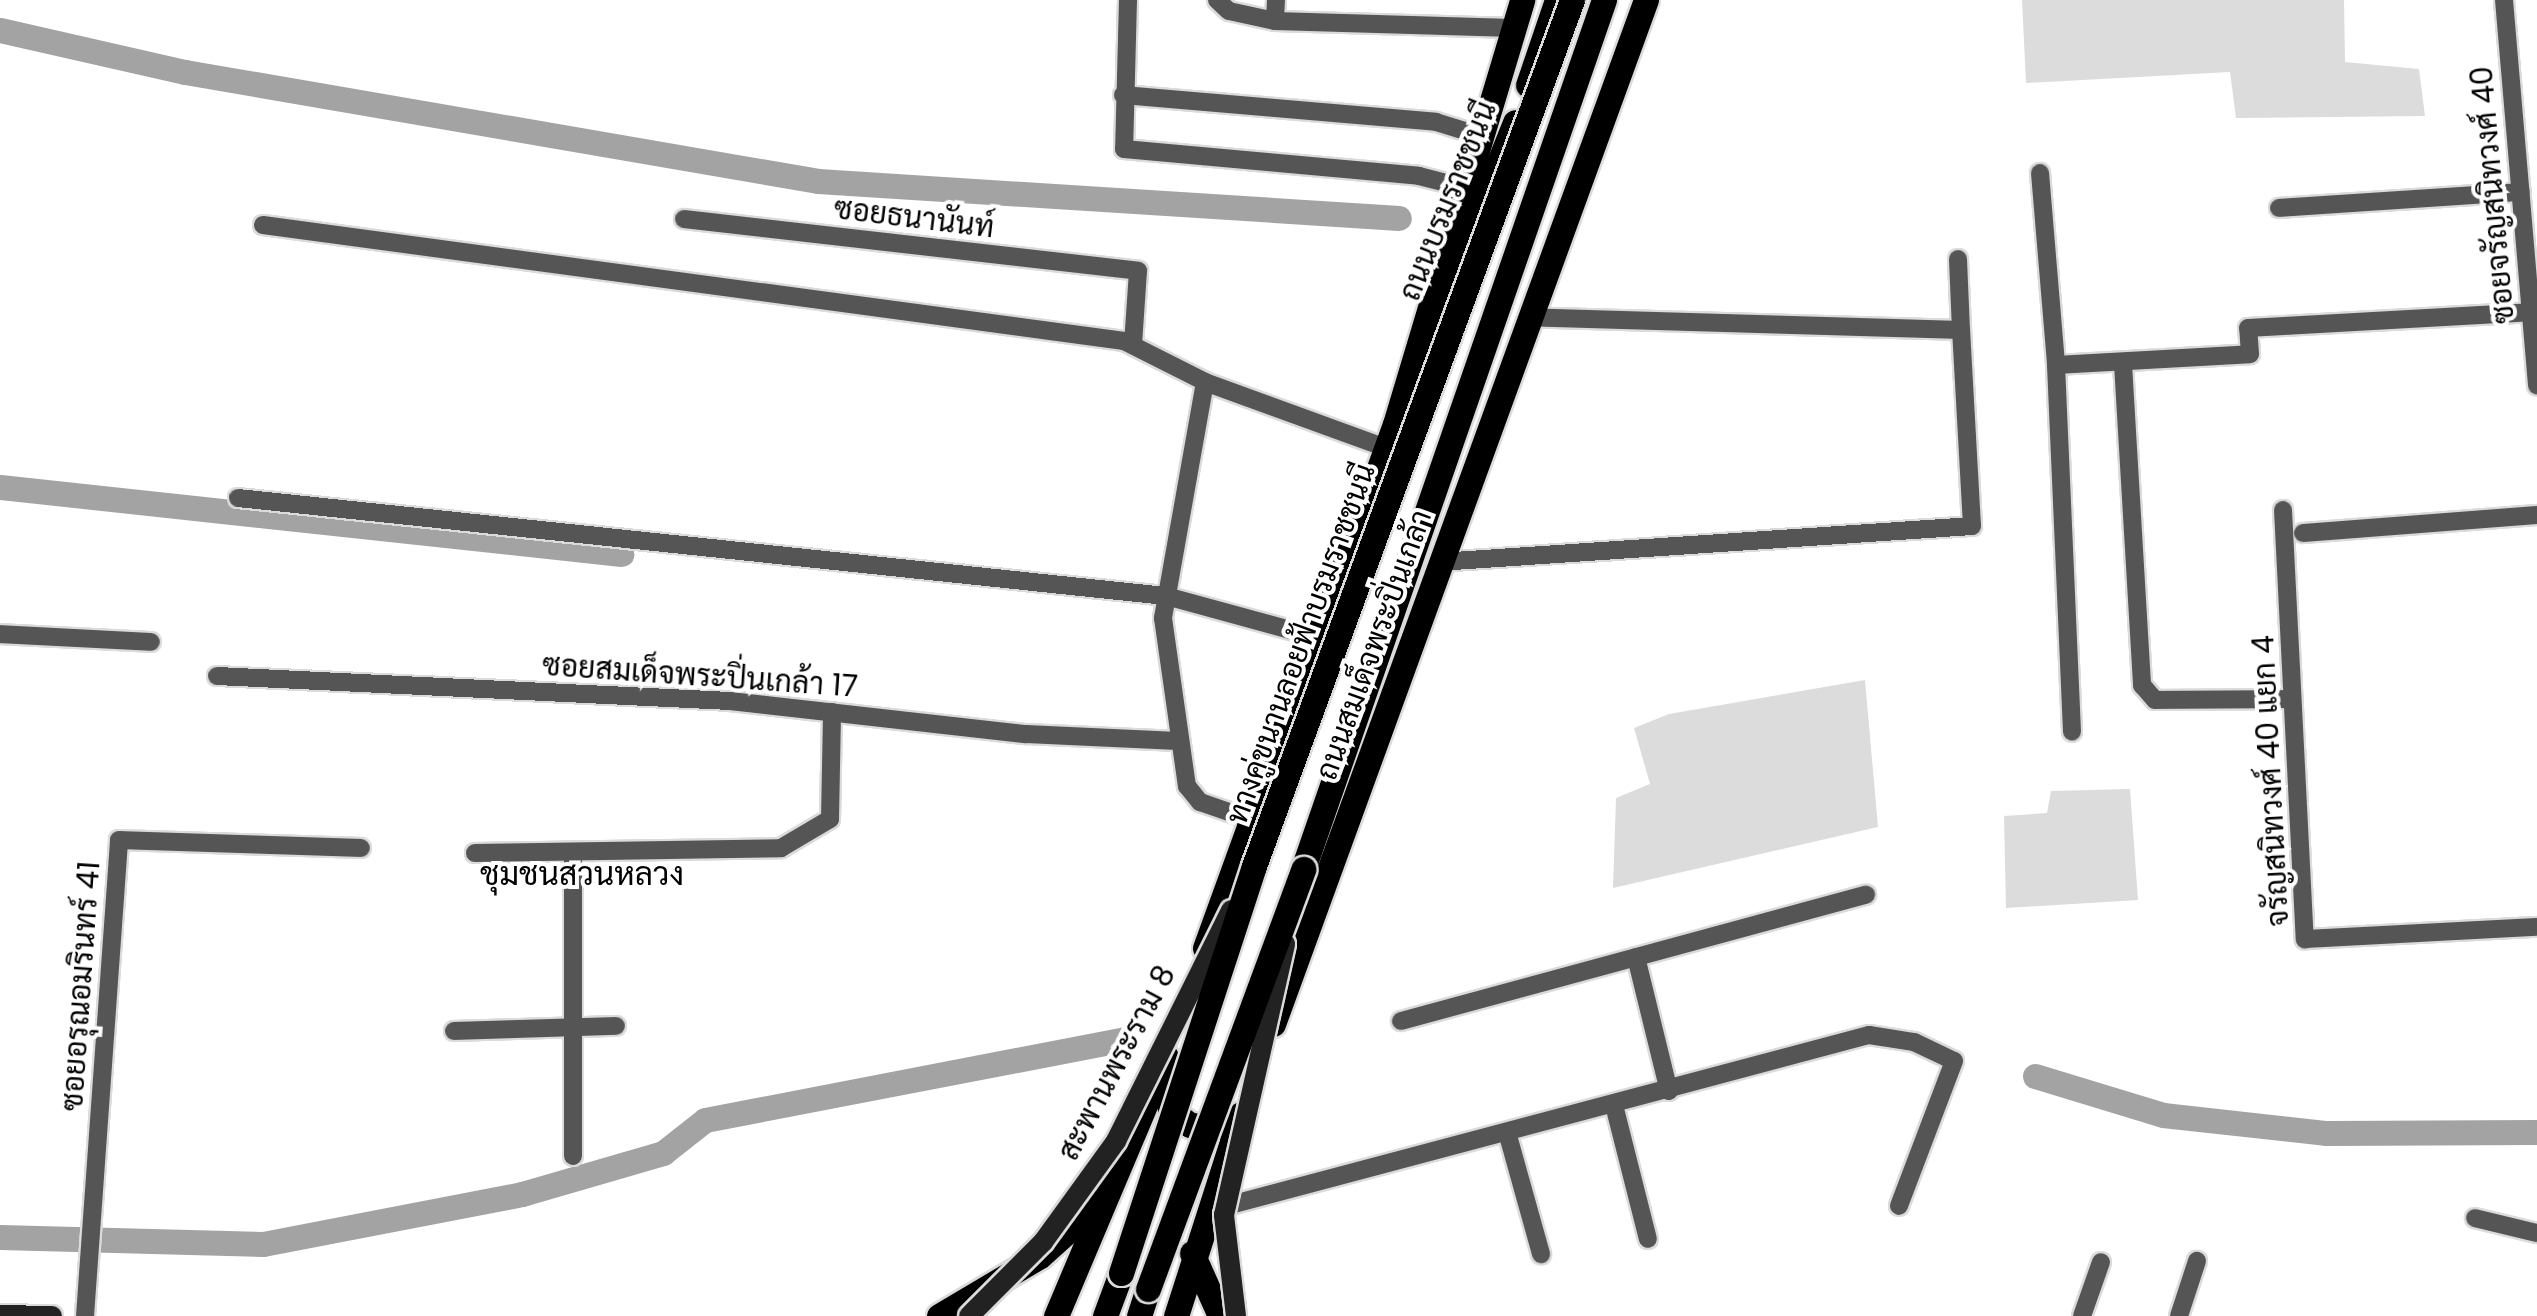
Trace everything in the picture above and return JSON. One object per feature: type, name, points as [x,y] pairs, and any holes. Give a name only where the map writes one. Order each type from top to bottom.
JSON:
[{"type":"main road","name":"ถนนสมเด็จพระปิ่นเกล้า","points":[[1056,1316],[1162,1067],[1390,436],[1522,0]]},
{"type":"main road","name":"ถนนบรมราชชนนี","points":[[1390,436],[1557,0]]},
{"type":"main road","name":"ทางคู่ขนานลอยฟ้าบรมราชชนนี","points":[[1105,1316],[1254,866],[1572,0]]},
{"type":"main road","points":[[1139,1316],[1304,869],[1604,0]]},
{"type":"main road","points":[[1511,360],[1548,207],[1618,0]]},
{"type":"main road","name":"ถนนสมเด็จพระปิ่นเกล้า","points":[[1176,1316],[1204,1212],[1511,360],[1646,0]]},
{"type":"main road","name":"สะพานพระราม 8","points":[[969,1316],[1043,1242],[1116,1142],[1254,866]]},
{"type":"main road","points":[[1236,1316],[1224,1215],[1304,869]]},
{"type":"main road","points":[[1162,1067],[1170,1111],[1190,1125],[1218,1128],[1247,1099]]},
{"type":"main road","points":[[939,1316],[1040,1256],[1108,1195]]},
{"type":"main road","points":[[1192,1253],[1220,1316]]},
{"type":"main road","points":[[0,1315],[52,1316]]},
{"type":"street","points":[[1128,0],[1124,149],[1419,176],[1462,188]]},
{"type":"street","points":[[1217,0],[1229,12],[1275,21],[1512,28]]},
{"type":"street","points":[[1275,21],[1276,0]]},
{"type":"street","name":"ซอยจรัญสนิทวงศ์ 40","points":[[2504,0],[2520,192],[2531,258],[2530,312],[2537,386]]},
{"type":"street","points":[[1123,95],[1436,122],[1478,135]]},
{"type":"street","points":[[2040,173],[2056,366],[2072,732]]},
{"type":"street","points":[[2279,208],[2520,192]]},
{"type":"street","name":"ซอยธนานันท์","points":[[684,219],[1138,272],[1133,344]]},
{"type":"street","points":[[263,225],[1133,344],[1205,382],[1390,436]]},
{"type":"street","points":[[1439,562],[1972,526],[1958,259]]},
{"type":"street","points":[[2056,366],[2250,354],[2248,328],[2530,312]]},
{"type":"street","points":[[1529,316],[1961,330]]},
{"type":"street","points":[[2123,364],[2142,685],[2155,700],[2292,699]]},
{"type":"street","points":[[1205,382],[1163,618],[1187,786],[1200,802],[1252,820]]},
{"type":"street","points":[[238,498],[1166,596],[1316,637]]},
{"type":"street","name":"จรัญสนิทวงศ์ 40 แยก 4","points":[[2283,510],[2306,940],[2537,927]]},
{"type":"street","points":[[2303,533],[2537,514]]},
{"type":"street","points":[[0,634],[150,642]]},
{"type":"street","name":"ซอยสมเด็จพระปิ่นเกล้า 17","points":[[217,676],[730,701],[1178,742]]},
{"type":"street","points":[[475,853],[781,848],[815,833],[830,819],[832,712]]},
{"type":"street","name":"ซอยอรุณอมรินทร์ 41","points":[[85,1316],[119,840],[361,848]]},
{"type":"street","points":[[573,854],[574,1156]]},
{"type":"street","points":[[1401,1021],[1866,895]]},
{"type":"street","points":[[1636,957],[1668,1090]]},
{"type":"street","points":[[454,1030],[616,1026]]},
{"type":"street","points":[[1204,1212],[1868,1035],[1948,1053],[1954,1070],[1899,1206]]},
{"type":"street","points":[[1614,1105],[1648,1239]]},
{"type":"street","points":[[1507,1132],[1541,1254]]},
{"type":"street","points":[[2475,1218],[2537,1233]]},
{"type":"street","points":[[2180,1316],[2197,1261]]},
{"type":"street","points":[[2082,1316],[2101,1262]]},
{"type":"shaded area","points":[[2022,0],[2344,0],[2345,62],[2419,69],[2425,116],[2236,118],[2230,72],[2026,83]]},
{"type":"shaded area","points":[[1865,680],[1878,827],[1613,888],[1616,798],[1650,784],[1634,728],[1669,714]]},
{"type":"shaded area","points":[[2130,789],[2138,900],[2006,908],[2004,816],[2047,813],[2051,791]]},
{"type":"waterway","points":[[0,30],[185,72],[818,181],[1399,218]]},
{"type":"waterway","points":[[0,487],[621,554]]},
{"type":"waterway","points":[[0,1237],[263,1244],[522,1194],[663,1153],[705,1120],[1124,1039]]},
{"type":"waterway","points":[[2035,1076],[2163,1115],[2327,1133],[2537,1132]]},
{"type":"district","name":"ชุมชนสวนหลวง","points":[[582,874]]}]
